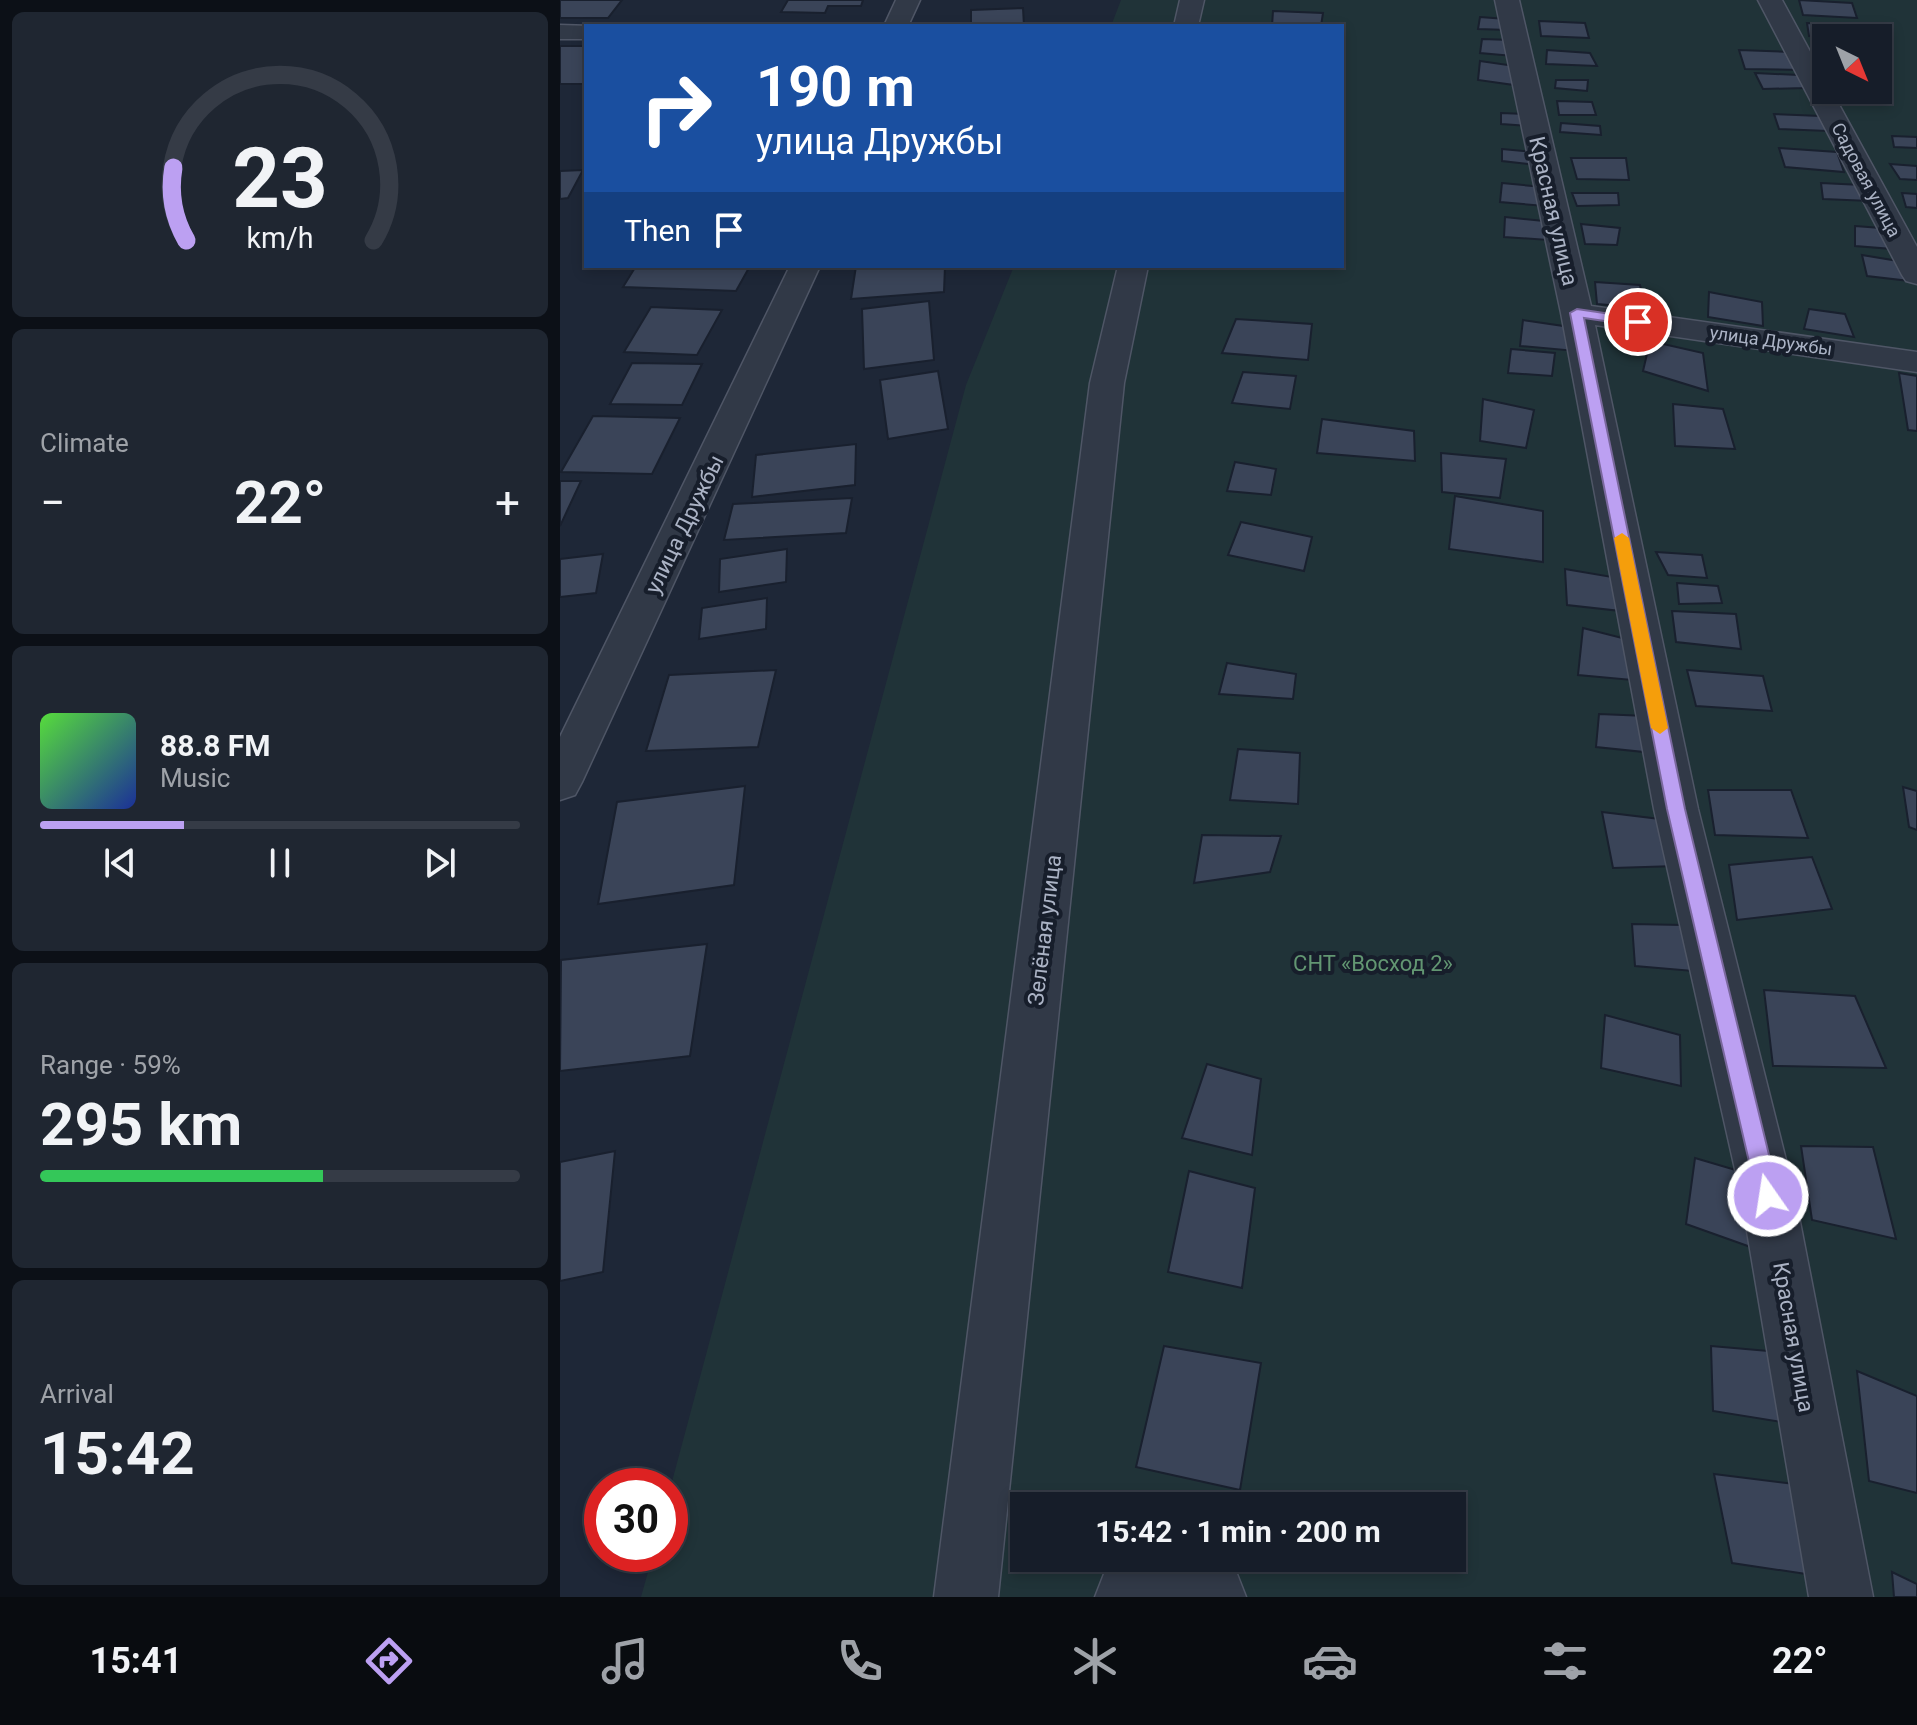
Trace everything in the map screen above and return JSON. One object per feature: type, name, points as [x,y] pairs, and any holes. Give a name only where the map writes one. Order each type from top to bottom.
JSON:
[{"type":"street","points":[[897,24],[908,0]]},
{"type":"street","points":[[1186,24],[1192,0]]},
{"type":"street","name":"Красная улица","points":[[1507,0],[1577,313],[1676,809],[1768,1196],[1841,1597]]},
{"type":"street","name":"Садовая улица","points":[[1770,0],[1917,275]]},
{"type":"street","points":[[560,32],[584,32]]},
{"type":"street","name":"улица Дружбы","points":[[560,782],[804,268]]},
{"type":"street","name":"Зелёная улица","points":[[966,1597],[1105,398],[1133,268]]},
{"type":"street","name":"улица Дружбы","points":[[1577,313],[1917,362]]},
{"type":"street","points":[[1127,1597],[1162,1592],[1214,1597]]},
{"type":"green space","name":"СНТ «Восход 2»","points":[[1121,0],[1917,0],[1917,1597],[641,1597],[648,1572],[688,1572],[688,1468],[676,1468],[966,385],[1013,268],[1344,268],[1344,24],[1112,24]]},
{"type":"building","points":[[560,0],[622,0],[608,18],[560,18]]},
{"type":"building","points":[[788,0],[863,0],[861,6],[828,6],[825,13],[781,12]]},
{"type":"building","points":[[1799,0],[1852,3],[1857,18],[1803,15]]},
{"type":"building","points":[[1023,8],[1024,24],[971,24],[971,10]]},
{"type":"building","points":[[1273,11],[1323,13],[1321,24],[1272,24]]},
{"type":"building","points":[[1480,17],[1506,19],[1508,30],[1478,29]]},
{"type":"building","points":[[1539,21],[1585,23],[1589,38],[1541,36]]},
{"type":"building","points":[[1807,23],[1824,24],[1812,24],[1812,36],[1809,36]]},
{"type":"building","points":[[1482,39],[1511,40],[1513,56],[1480,53]]},
{"type":"building","points":[[560,46],[584,46],[584,84],[560,84]]},
{"type":"building","points":[[1547,50],[1590,53],[1597,66],[1546,64]]},
{"type":"building","points":[[1739,50],[1792,52],[1802,70],[1745,69]]},
{"type":"building","points":[[1480,61],[1515,66],[1514,85],[1478,80]]},
{"type":"building","points":[[1755,73],[1799,75],[1806,88],[1763,89]]},
{"type":"building","points":[[1556,80],[1588,80],[1587,91],[1555,88]]},
{"type":"building","points":[[1557,101],[1592,102],[1596,115],[1559,115]]},
{"type":"building","points":[[1501,113],[1526,114],[1529,126],[1501,124]]},
{"type":"building","points":[[1774,114],[1821,116],[1828,131],[1779,129]]},
{"type":"building","points":[[1561,123],[1600,126],[1601,135],[1560,132]]},
{"type":"building","points":[[1892,136],[1917,137],[1917,148],[1894,147]]},
{"type":"building","points":[[1779,148],[1837,152],[1844,172],[1785,167]]},
{"type":"building","points":[[1502,149],[1535,152],[1536,165],[1502,161]]},
{"type":"building","points":[[1571,158],[1626,158],[1629,180],[1577,179]]},
{"type":"building","points":[[1890,164],[1917,166],[1917,180],[1900,179]]},
{"type":"building","points":[[583,170],[568,198],[560,199],[560,171]]},
{"type":"building","points":[[1502,183],[1543,187],[1545,206],[1500,202]]},
{"type":"building","points":[[1821,183],[1862,185],[1870,201],[1823,199]]},
{"type":"building","points":[[1572,193],[1618,193],[1619,205],[1577,206]]},
{"type":"building","points":[[1902,193],[1917,194],[1917,208],[1906,207]]},
{"type":"building","points":[[1505,217],[1544,221],[1548,240],[1504,237]]},
{"type":"building","points":[[1581,224],[1620,228],[1617,245],[1585,244]]},
{"type":"building","points":[[1855,226],[1881,228],[1893,249],[1855,246]]},
{"type":"building","points":[[1862,255],[1904,262],[1910,281],[1867,276]]},
{"type":"building","points":[[635,268],[749,268],[736,291],[623,287]]},
{"type":"building","points":[[856,268],[945,268],[944,292],[851,299]]},
{"type":"building","points":[[1595,282],[1640,285],[1645,308],[1597,304]]},
{"type":"building","points":[[1709,292],[1762,302],[1763,326],[1708,317]]},
{"type":"building","points":[[929,301],[934,360],[864,369],[862,309]]},
{"type":"building","points":[[651,307],[722,310],[697,355],[624,352]]},
{"type":"building","points":[[1809,309],[1845,314],[1854,337],[1804,329]]},
{"type":"building","points":[[1236,319],[1312,324],[1308,360],[1222,353]]},
{"type":"building","points":[[1523,320],[1570,327],[1576,351],[1520,346]]},
{"type":"building","points":[[1650,341],[1703,353],[1708,391],[1643,371]]},
{"type":"building","points":[[1511,349],[1555,353],[1552,376],[1508,373]]},
{"type":"building","points":[[632,363],[702,364],[682,405],[610,404]]},
{"type":"building","points":[[938,371],[948,429],[888,439],[880,380]]},
{"type":"building","points":[[1243,372],[1296,376],[1290,409],[1232,403]]},
{"type":"building","points":[[1899,373],[1917,376],[1917,431],[1908,430]]},
{"type":"building","points":[[1483,399],[1534,410],[1526,448],[1480,441]]},
{"type":"building","points":[[1673,404],[1723,409],[1735,449],[1675,446]]},
{"type":"building","points":[[593,416],[680,418],[652,474],[561,472]]},
{"type":"building","points":[[1322,419],[1414,431],[1415,461],[1317,453]]},
{"type":"building","points":[[856,444],[855,485],[752,497],[756,455]]},
{"type":"building","points":[[1441,453],[1506,459],[1500,498],[1442,492]]},
{"type":"building","points":[[1235,462],[1276,469],[1271,495],[1227,491]]},
{"type":"building","points":[[560,481],[581,481],[560,526]]},
{"type":"building","points":[[1455,496],[1543,511],[1543,562],[1449,549]]},
{"type":"building","points":[[852,498],[846,533],[724,540],[733,504]]},
{"type":"building","points":[[1241,522],[1312,537],[1304,571],[1228,555]]},
{"type":"building","points":[[787,549],[786,582],[719,592],[720,559]]},
{"type":"building","points":[[1656,552],[1702,555],[1707,578],[1668,575]]},
{"type":"building","points":[[603,554],[596,593],[560,597],[560,559]]},
{"type":"building","points":[[1565,569],[1624,579],[1630,612],[1567,605]]},
{"type":"building","points":[[1677,583],[1718,586],[1722,603],[1679,604]]},
{"type":"building","points":[[767,598],[766,629],[699,639],[702,608]]},
{"type":"building","points":[[1672,611],[1736,614],[1741,649],[1676,642]]},
{"type":"building","points":[[1583,628],[1630,640],[1632,680],[1578,675]]},
{"type":"building","points":[[1227,663],[1296,674],[1293,699],[1219,694]]},
{"type":"building","points":[[776,670],[758,747],[646,751],[669,675]]},
{"type":"building","points":[[1687,670],[1763,676],[1772,711],[1696,706]]},
{"type":"building","points":[[1599,714],[1647,716],[1654,753],[1596,747]]},
{"type":"building","points":[[1238,749],[1300,753],[1298,804],[1230,800]]},
{"type":"building","points":[[745,786],[734,885],[598,904],[617,802]]},
{"type":"building","points":[[1903,787],[1917,791],[1917,830],[1909,827]]},
{"type":"building","points":[[1708,790],[1791,790],[1808,838],[1715,835]]},
{"type":"building","points":[[1602,812],[1668,820],[1677,866],[1613,868]]},
{"type":"building","points":[[1202,835],[1281,836],[1270,872],[1194,883]]},
{"type":"building","points":[[1812,857],[1832,909],[1737,920],[1729,865]]},
{"type":"building","points":[[1632,924],[1683,925],[1693,971],[1635,966]]},
{"type":"building","points":[[707,944],[690,1056],[560,1071],[561,960]]},
{"type":"building","points":[[1764,990],[1855,996],[1886,1068],[1773,1066]]},
{"type":"building","points":[[1605,1015],[1680,1035],[1681,1086],[1601,1068]]},
{"type":"building","points":[[1207,1064],[1261,1079],[1252,1155],[1182,1138]]},
{"type":"building","points":[[1801,1146],[1873,1147],[1896,1239],[1812,1220]]},
{"type":"building","points":[[615,1151],[603,1272],[560,1281],[560,1162]]},
{"type":"building","points":[[1695,1158],[1756,1176],[1759,1250],[1686,1224]]},
{"type":"building","points":[[1189,1171],[1255,1188],[1242,1288],[1168,1272]]},
{"type":"building","points":[[1164,1346],[1261,1363],[1240,1490],[1136,1467]]},
{"type":"building","points":[[1711,1346],[1790,1353],[1800,1425],[1713,1411]]},
{"type":"building","points":[[1857,1371],[1917,1396],[1917,1493],[1869,1481]]},
{"type":"building","points":[[1714,1474],[1811,1486],[1826,1577],[1732,1563]]},
{"type":"building","points":[[1892,1572],[1917,1584],[1917,1597],[1894,1597]]},
{"type":"slow traffic","points":[[1622,538],[1660,728]]},
{"type":"route","points":[[1638,322],[1577,313],[1676,809],[1768,1196]]}]
